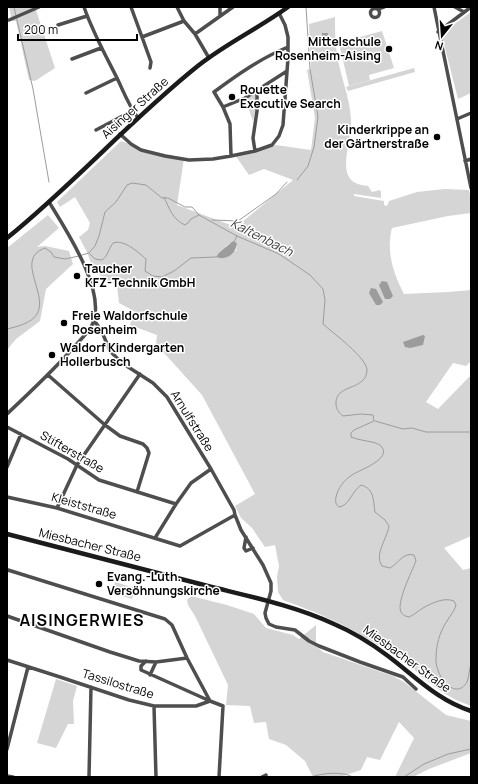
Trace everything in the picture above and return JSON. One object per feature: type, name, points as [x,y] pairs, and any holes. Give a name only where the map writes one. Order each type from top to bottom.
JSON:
[{"type":"main road","name":"Aisinger Straße","points":[[7,238],[34,216],[120,134],[209,58],[288,7]]},
{"type":"main road","name":"Miesbacher Straße","points":[[7,534],[242,594],[314,615],[359,637],[387,656],[436,694],[471,711]]},
{"type":"street","points":[[9,20],[39,7]]},
{"type":"street","points":[[84,7],[101,48],[132,111],[138,118]]},
{"type":"street","points":[[131,7],[151,62],[150,68]]},
{"type":"street","points":[[177,7],[184,21],[195,34],[209,58]]},
{"type":"street","points":[[220,7],[220,16]]},
{"type":"street","points":[[195,34],[233,7]]},
{"type":"street","points":[[378,9],[384,7]]},
{"type":"street","points":[[434,7],[471,188]]},
{"type":"street","points":[[455,7],[464,12]]},
{"type":"street","points":[[438,32],[471,7]]},
{"type":"street","points":[[120,134],[131,144],[141,150],[189,160],[213,159],[231,156],[255,151],[272,145],[279,136],[282,125],[287,71],[288,37],[285,25],[279,13]]},
{"type":"street","points":[[58,25],[87,16]]},
{"type":"street","points":[[142,37],[184,21]]},
{"type":"street","points":[[231,156],[230,124],[223,107],[214,92],[232,78],[275,52],[288,47]]},
{"type":"street","points":[[72,59],[101,48]]},
{"type":"street","points":[[223,107],[245,98],[287,71]]},
{"type":"street","points":[[86,93],[117,78]]},
{"type":"street","points":[[255,151],[253,138],[257,111],[257,90]]},
{"type":"street","points":[[96,130],[132,111]]},
{"type":"street","points":[[458,119],[471,113]]},
{"type":"street","points":[[465,161],[471,159]]},
{"type":"street","points":[[7,414],[48,375],[85,335],[93,322],[96,305],[93,290],[78,250],[49,202]]},
{"type":"street","name":"Arnulfstraße","points":[[93,322],[96,323],[102,332],[110,351],[122,363],[153,383],[167,397],[211,469],[191,482],[155,538]]},
{"type":"street","points":[[57,508],[77,465],[140,374]]},
{"type":"street","points":[[48,375],[105,425],[120,436],[143,444],[148,448],[149,453],[137,492]]},
{"type":"street","name":"Stifterstraße","points":[[7,427],[77,465],[99,480],[176,504]]},
{"type":"street","points":[[7,467],[21,434]]},
{"type":"street","points":[[211,469],[234,510],[246,537],[266,571],[271,583],[266,618],[272,626],[294,630],[319,646],[404,677],[416,689]]},
{"type":"street","name":"Kleiststraße","points":[[7,497],[57,508],[180,546],[235,515]]},
{"type":"street","points":[[246,537],[244,548],[246,551],[253,548]]},
{"type":"street","points":[[7,571],[8,570],[165,619],[169,622],[210,701]]},
{"type":"street","points":[[7,616],[110,652],[146,661],[156,662],[187,658]]},
{"type":"street","name":"Tassilostraße","points":[[7,660],[129,700],[154,706],[196,706],[210,701]]},
{"type":"street","points":[[146,661],[141,666],[140,670],[224,706],[219,777]]},
{"type":"street","points":[[150,675],[156,662]]},
{"type":"street","points":[[7,749],[28,667]]},
{"type":"street","points":[[89,777],[90,687]]},
{"type":"street","points":[[154,706],[156,777]]},
{"type":"street","points":[[7,776],[13,777]]},
{"type":"shaded area","points":[[9,7],[35,7],[55,68],[35,81],[29,80],[16,21],[12,21]]},
{"type":"shaded area","points":[[471,12],[471,93],[458,99],[442,36],[446,30]]},
{"type":"shaded area","points":[[335,17],[335,40],[337,54],[349,103],[351,120],[346,157],[347,171],[349,177],[355,183],[368,186],[372,192],[380,190],[381,192],[381,198],[354,194],[354,196],[384,201],[384,205],[387,206],[389,201],[417,192],[444,189],[469,190],[471,213],[448,216],[392,228],[390,237],[390,253],[394,270],[404,294],[471,290],[471,361],[466,366],[453,363],[426,402],[438,409],[469,377],[471,377],[471,536],[444,548],[463,570],[471,568],[471,706],[442,692],[422,677],[407,662],[349,628],[317,613],[283,600],[278,592],[277,577],[279,566],[275,545],[265,547],[252,528],[241,518],[235,506],[255,494],[202,395],[156,344],[157,335],[130,325],[134,311],[119,303],[117,286],[105,279],[93,269],[87,252],[79,237],[88,230],[90,223],[75,197],[60,207],[57,202],[121,141],[147,150],[184,158],[177,205],[236,227],[293,180],[264,169],[249,175],[235,155],[276,145],[311,150],[315,118],[307,70],[311,69],[309,24]],"holes":[[[233,241],[237,243],[236,251],[225,247]]]},
{"type":"shaded area","points":[[382,31],[394,68],[369,75],[370,80],[349,86],[339,43]]},
{"type":"shaded area","points":[[322,33],[328,33],[327,44],[322,44]]},
{"type":"shaded area","points":[[414,68],[415,72],[348,91],[346,87]]},
{"type":"shaded area","points":[[255,94],[255,112],[253,121],[245,99]]},
{"type":"shaded area","points":[[48,215],[59,228],[37,247],[45,246],[69,251],[73,264],[46,289],[40,321],[16,339],[7,350],[7,248]]},
{"type":"shaded area","points":[[233,241],[237,243],[235,250],[230,256],[223,258],[216,257],[219,253]]},
{"type":"shaded area","points":[[382,281],[387,282],[393,296],[390,299],[385,299],[379,285]]},
{"type":"shaded area","points":[[371,288],[376,289],[383,302],[380,305],[376,305],[369,293]]},
{"type":"shaded area","points":[[423,335],[425,336],[423,345],[410,348],[405,347],[403,342]]},
{"type":"shaded area","points":[[115,582],[135,588],[132,599],[112,593]]},
{"type":"shaded area","points":[[191,596],[227,605],[254,614],[266,628],[293,635],[299,639],[316,625],[316,646],[323,652],[393,676],[404,682],[446,715],[471,721],[471,753],[429,769],[413,777],[395,777],[414,738],[399,722],[380,760],[367,757],[361,770],[340,777],[313,777],[305,761],[286,745],[269,739],[266,722],[254,723],[250,706],[226,705],[228,685],[195,616],[188,605],[187,600]]},
{"type":"shaded area","points":[[56,679],[77,686],[73,701],[74,724],[68,724],[56,748],[37,743]]},
{"type":"waterway","points":[[14,7],[33,89],[49,182]]},
{"type":"waterway","points":[[297,180],[308,166],[314,147],[318,117],[310,69],[306,7]]},
{"type":"waterway","points":[[212,220],[238,221],[276,194],[287,182]]},
{"type":"waterway","name":"Kaltenbach","points":[[82,255],[89,253],[95,246],[105,212],[116,202],[127,185],[132,183],[146,185],[162,198],[168,198],[185,207],[192,207],[199,215],[237,236],[279,254],[310,275],[323,289],[325,300],[323,324],[356,353],[366,365],[366,376],[359,384],[339,395],[336,404],[337,409],[343,416],[361,414],[373,415],[374,421],[354,430],[351,433],[351,437],[379,444],[383,451],[383,455],[374,464],[352,475],[344,482],[337,494],[336,504],[339,507],[345,504],[361,485],[369,489],[375,512],[385,520],[389,526],[380,551],[379,557],[382,566],[390,568],[404,556],[410,554],[414,555],[416,561],[402,595],[400,608],[401,612],[409,617],[423,608],[442,600],[454,601],[456,605],[455,608],[444,626],[438,640],[436,654],[437,665],[442,679],[452,688],[457,689],[462,687],[467,682],[471,664]]},
{"type":"waterway","points":[[164,197],[174,217],[181,223],[185,225],[191,219],[199,215]]},
{"type":"waterway","name":"Kaltenbach","points":[[234,242],[237,236]]},
{"type":"waterway","points":[[90,254],[95,259],[102,260],[113,243],[117,242],[126,244],[146,259],[145,271],[153,276],[162,277],[174,271],[191,258],[216,257]]},
{"type":"waterway","name":"Kaltenbach","points":[[7,329],[28,322],[37,314],[40,306],[32,268],[32,260],[36,253],[45,248],[51,252],[54,257],[65,259],[79,256]]},
{"type":"waterway","points":[[375,421],[403,429],[412,428],[426,432],[471,432]]},
{"type":"waterway","points":[[404,777],[424,764],[448,754],[471,749]]},
{"type":"waterway","points":[[311,777],[332,773],[353,777]]},
{"type":"place","name":"Mittelschule Rosenheim-Aising","points":[[389,49]]},
{"type":"place","name":"Rouette Executive Search","points":[[232,97]]},
{"type":"place","name":"Kinderkrippe an der Gärtnerstraße","points":[[437,137]]},
{"type":"place","name":"Taucher KFZ-Technik GmbH","points":[[77,276]]},
{"type":"place","name":"Freie Waldorfschule Rosenheim","points":[[64,323]]},
{"type":"place","name":"Waldorf Kindergarten Hollerbusch","points":[[52,355]]},
{"type":"place","name":"Evang.-Luth. Versöhnungskirche","points":[[99,584]]},
{"type":"district","name":"AISINGERWIES","points":[[82,620]]}]
